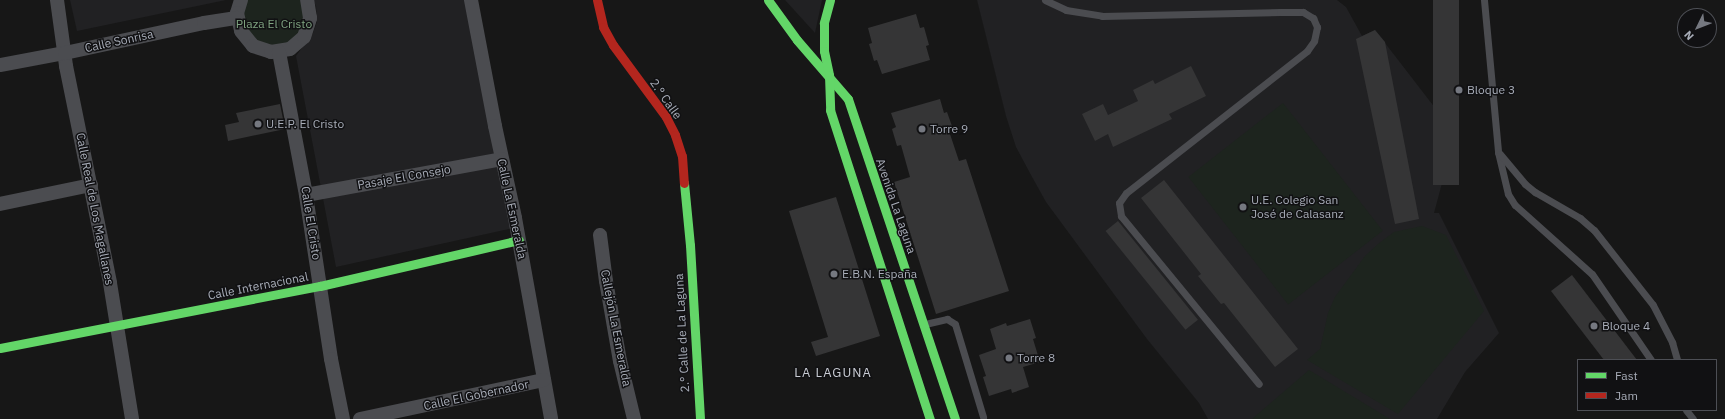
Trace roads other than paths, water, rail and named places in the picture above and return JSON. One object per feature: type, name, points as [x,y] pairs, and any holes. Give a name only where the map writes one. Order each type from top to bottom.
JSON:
[{"type":"street","name":"Calle Real de Los Magallanes","points":[[57,0],[65,53],[110,283],[132,419]]},
{"type":"street","points":[[241,0],[237,18],[241,31],[253,46],[271,52],[279,52],[290,49],[304,36],[310,18],[307,0]]},
{"type":"street","name":"Calle La Esmeralda","points":[[471,0],[519,240],[551,419]]},
{"type":"street","name":"2.° Calle","points":[[597,0],[603,27],[613,45],[666,118],[675,135],[682,156],[690,245]]},
{"type":"street","name":"Avenida La Laguna","points":[[768,0],[797,40],[829,75],[848,99],[955,419]]},
{"type":"street","name":"Avenida La Laguna","points":[[830,0],[824,23],[824,51],[829,75],[830,110],[930,419]]},
{"type":"street","name":"Calle Sonrisa","points":[[0,65],[65,53],[204,23],[237,18]]},
{"type":"street","name":"Calle El Cristo","points":[[279,52],[306,195],[343,419]]},
{"type":"street","name":"Pasaje El Consejo","points":[[306,195],[502,159]]},
{"type":"street","points":[[0,204],[91,185]]},
{"type":"street","name":"Callejón La Esmeralda","points":[[600,236],[620,361],[634,419]]},
{"type":"street","name":"Calle Internacional","points":[[0,348],[320,286],[519,240]]},
{"type":"street","name":"2.° Calle de La Laguna","points":[[690,245],[700,419]]},
{"type":"street","name":"Calle El Gobernador","points":[[360,419],[544,380]]},
{"type":"lane","points":[[1046,0],[1066,10],[1102,16],[1303,12],[1313,18],[1317,27],[1314,41],[1307,51],[1126,194],[1119,203],[1121,216],[1259,384]]},
{"type":"lane","points":[[1484,0],[1498,152],[1508,194],[1515,205],[1592,274],[1650,359]]},
{"type":"lane","points":[[1498,152],[1525,184],[1534,192],[1580,218],[1594,230],[1653,305],[1672,342],[1677,359]]},
{"type":"lane","points":[[923,325],[947,319],[955,324],[983,417]]},
{"type":"lane","points":[[1687,411],[1693,419]]},
{"type":"place","name":"Bloque 3","points":[[1459,90]]},
{"type":"place","name":"U.E.P. El Cristo","points":[[258,124]]},
{"type":"place","name":"Torre 9","points":[[922,129]]},
{"type":"place","name":"U.E. Colegio San José de Calasanz","points":[[1243,207]]},
{"type":"place","name":"E.B.N. España","points":[[834,274]]},
{"type":"place","name":"Bloque 4","points":[[1594,326]]},
{"type":"place","name":"Torre 8","points":[[1009,358]]},
{"type":"district","name":"LA LAGUNA","points":[[833,373]]},
{"type":"park label","name":"Plaza El Cristo","points":[[274,24]]}]
